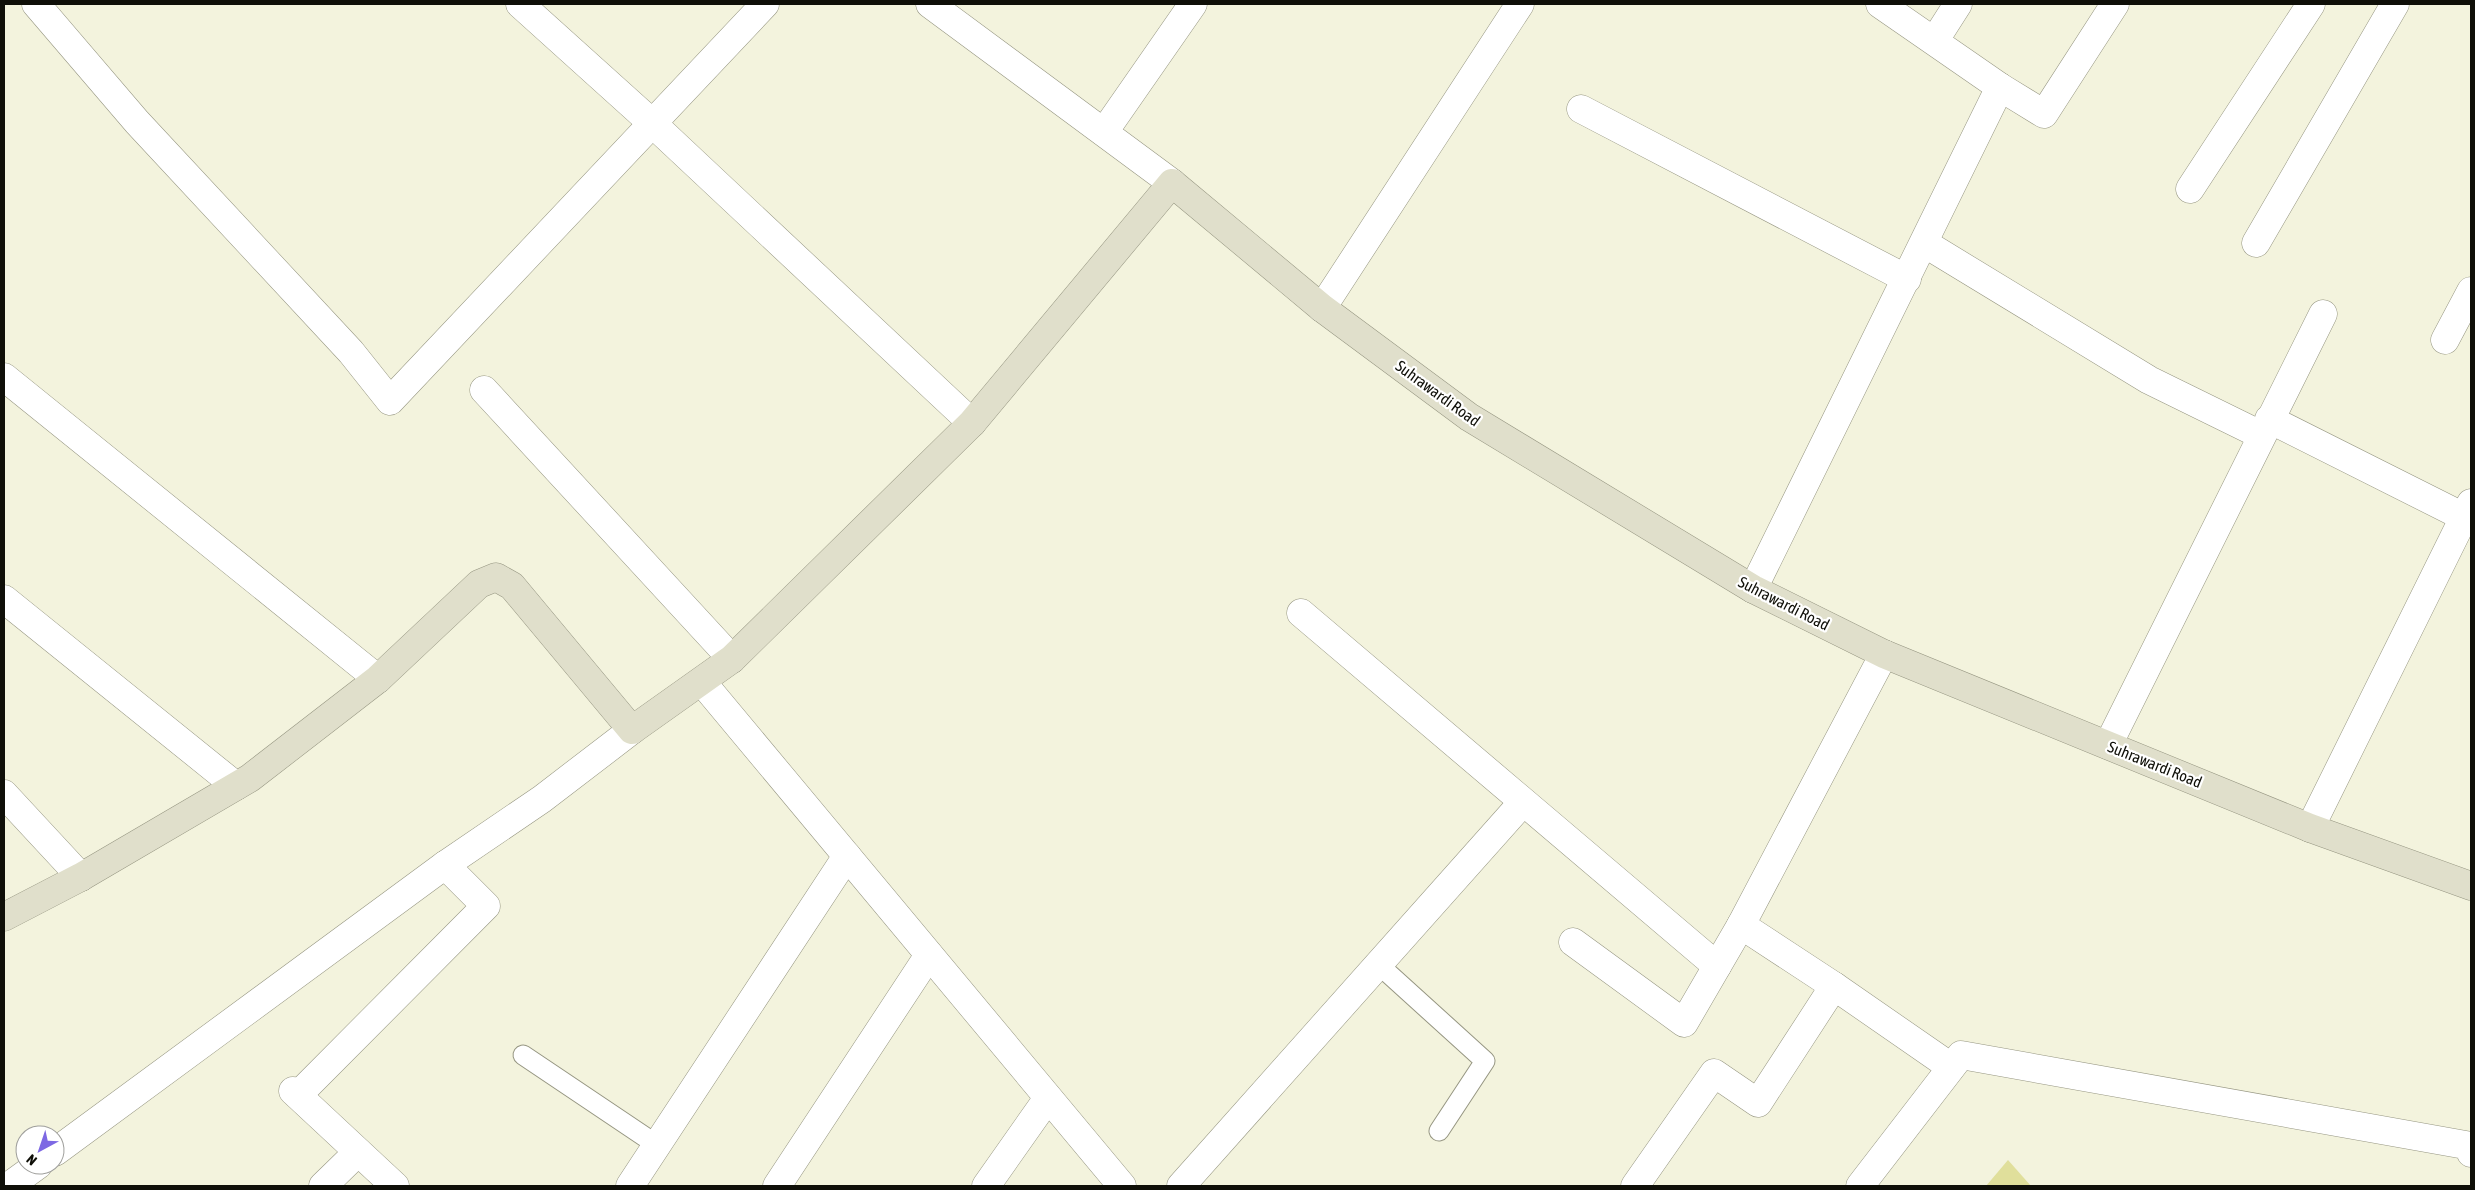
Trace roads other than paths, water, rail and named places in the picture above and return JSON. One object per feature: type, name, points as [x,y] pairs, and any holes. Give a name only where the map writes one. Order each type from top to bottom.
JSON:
[{"type":"street","points":[[520,4],[652,123],[972,423]]},
{"type":"street","points":[[45,7],[137,122],[351,352],[390,400],[765,4]]},
{"type":"street","points":[[65,1145],[445,865],[542,799],[632,730],[732,659],[972,423],[1172,182],[930,4]]},
{"type":"street","points":[[1104,132],[1193,4]]},
{"type":"street","points":[[1322,308],[1520,4]]},
{"type":"street","points":[[1880,4],[1935,40],[2000,87],[2044,114],[2115,4]]},
{"type":"street","points":[[1935,40],[1958,4]]},
{"type":"street","points":[[2190,189],[2311,4]]},
{"type":"street","points":[[2256,243],[2396,4]]},
{"type":"street","points":[[1753,589],[2000,87]]},
{"type":"street","points":[[1581,109],[1907,279]]},
{"type":"street","name":"Suhrawardi Road","points":[[1172,182],[1322,308],[1469,417],[1753,589],[1884,654],[2310,828],[2471,886]]},
{"type":"street","points":[[1924,244],[2149,380],[2468,510],[2310,828]]},
{"type":"street","points":[[2445,340],[2471,291]]},
{"type":"street","points":[[2108,745],[2323,314]]},
{"type":"street","points":[[4,377],[378,679]]},
{"type":"street","points":[[484,390],[732,659]]},
{"type":"street","points":[[4,917],[81,877],[250,778],[378,679],[479,584],[496,577],[512,586],[632,730]]},
{"type":"street","points":[[4,599],[236,786]]},
{"type":"street","points":[[1301,613],[1717,966]]},
{"type":"street","points":[[1573,942],[1684,1023],[1741,925],[1884,654]]},
{"type":"street","points":[[702,682],[1122,1186]]},
{"type":"street","points":[[4,794],[81,877]]},
{"type":"street","points":[[1181,1186],[1523,802]]},
{"type":"street","points":[[630,1186],[847,856]]},
{"type":"street","points":[[396,1186],[295,1093],[486,906],[445,865]]},
{"type":"street","points":[[1741,925],[1834,986],[1951,1067]]},
{"type":"street","points":[[777,1186],[929,955]]},
{"type":"street","points":[[1635,1186],[1714,1073],[1758,1103],[1834,986]]},
{"type":"street","points":[[1860,1186],[1961,1055],[2471,1146],[2471,1153]]},
{"type":"street","points":[[986,1186],[1048,1098]]},
{"type":"street","points":[[323,1186],[358,1152]]},
{"type":"street","points":[[9,1186],[24,1175]]},
{"type":"lane","points":[[1378,964],[1485,1062],[1439,1132]]},
{"type":"lane","points":[[523,1055],[657,1145]]}]
